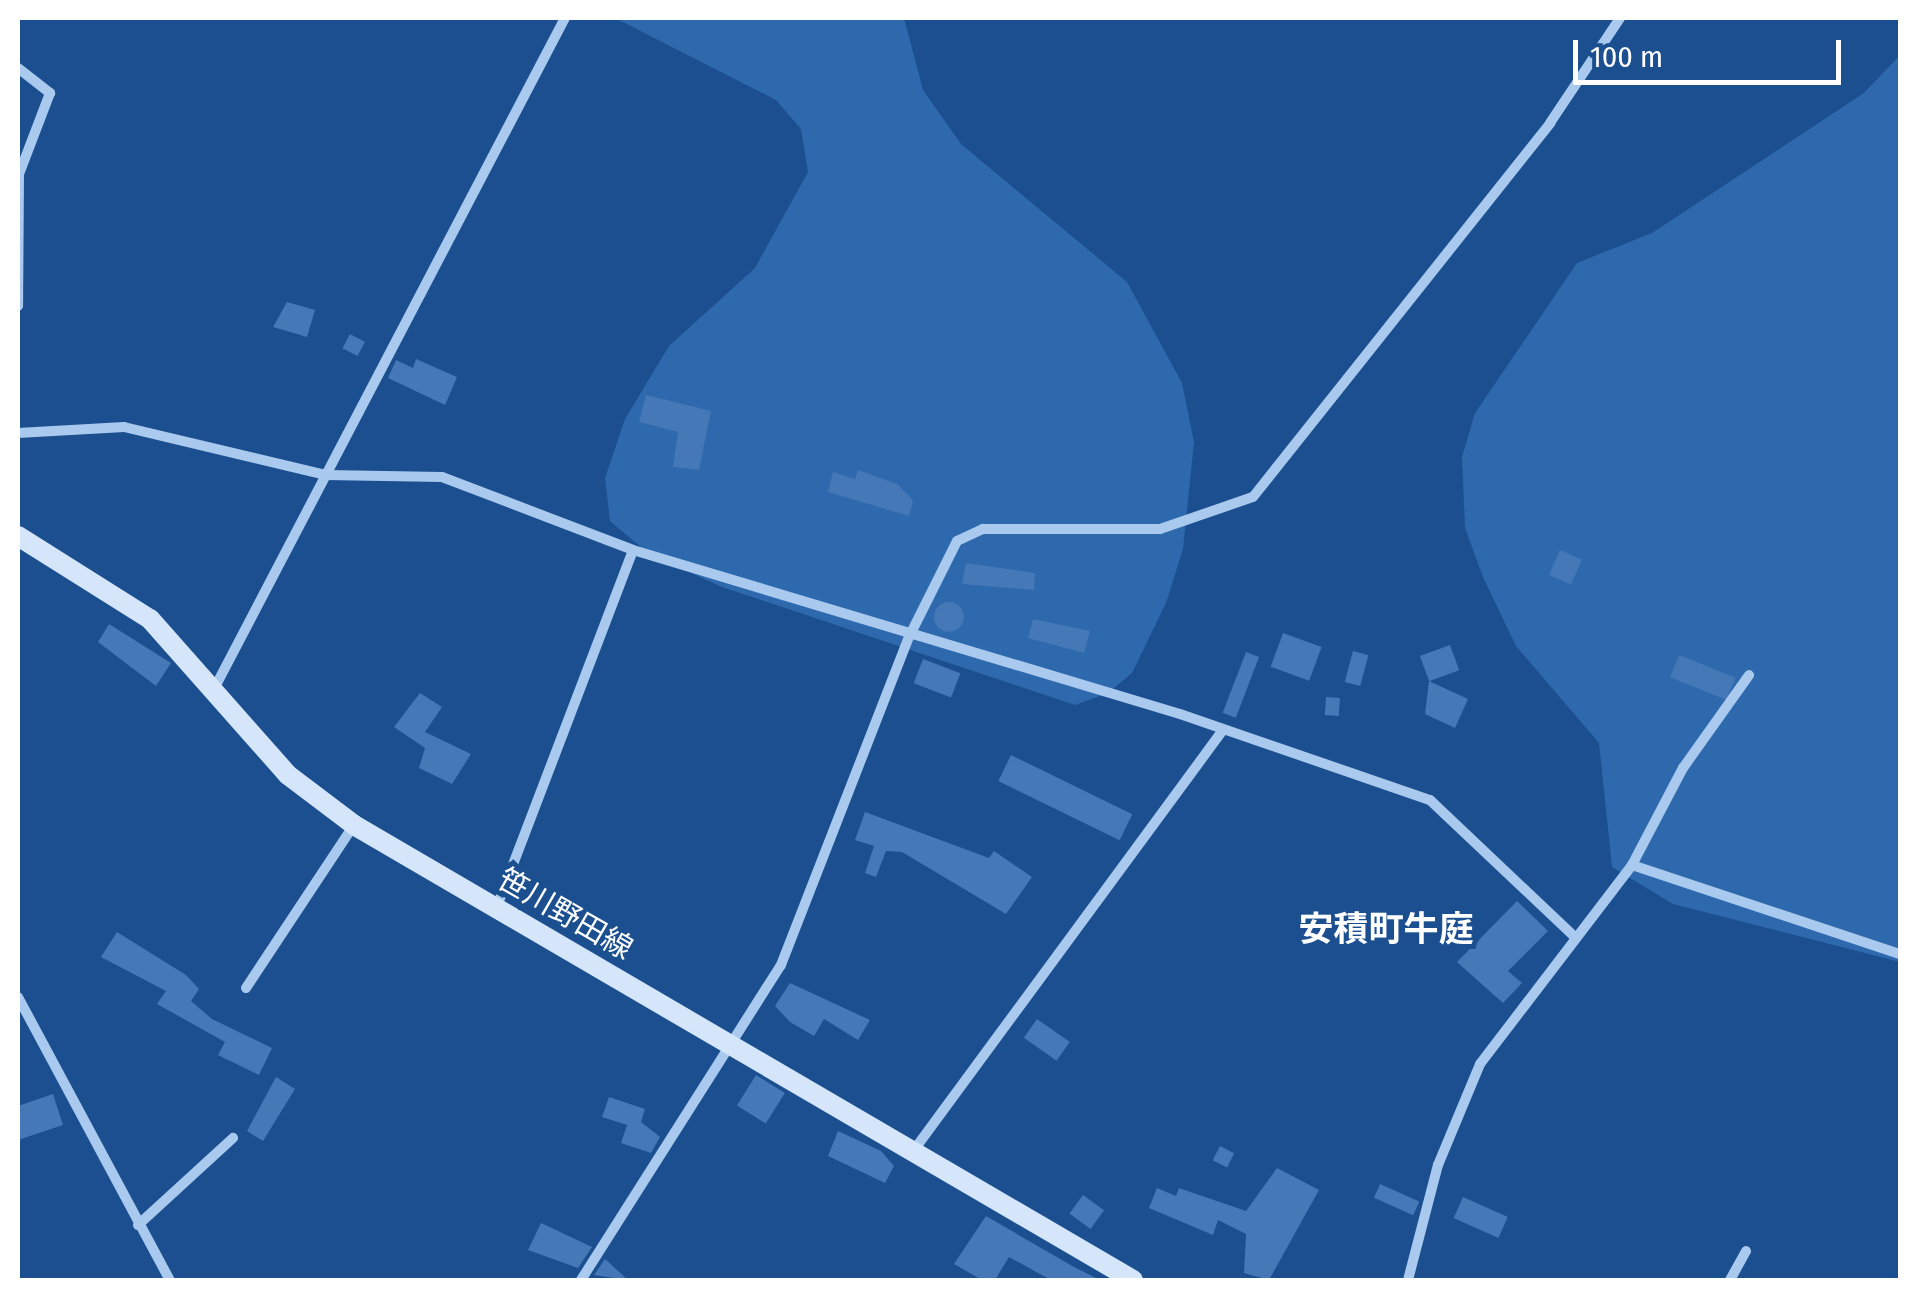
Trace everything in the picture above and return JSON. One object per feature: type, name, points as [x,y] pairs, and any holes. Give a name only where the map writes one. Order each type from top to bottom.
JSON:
[{"type":"street","points":[[214,689],[565,18]]},
{"type":"street","points":[[581,1280],[734,1044],[787,952],[909,637],[950,552],[974,530],[1160,530],[1253,496],[1550,123],[1620,18]]},
{"type":"street","points":[[18,68],[50,93],[19,174],[18,306]]},
{"type":"street","points":[[18,433],[124,427],[326,474],[442,476],[633,550],[1224,730],[1430,800],[1576,938]]},
{"type":"street","name":"笹川野田線","points":[[18,536],[113,590],[214,689],[288,774],[354,825],[1133,1280]]},
{"type":"street","points":[[496,909],[633,550]]},
{"type":"street","points":[[1408,1280],[1467,1090],[1632,865],[1683,768],[1750,675]]},
{"type":"street","points":[[914,1150],[1224,730]]},
{"type":"street","points":[[246,988],[354,825]]},
{"type":"street","points":[[1632,865],[1900,954]]},
{"type":"street","points":[[18,997],[170,1280]]},
{"type":"street","points":[[138,1224],[233,1138]]},
{"type":"street","points":[[1730,1280],[1746,1251]]},
{"type":"shaded area","points":[[615,18],[904,18],[923,90],[961,144],[1127,282],[1182,383],[1194,442],[1183,549],[1166,603],[1132,673],[1108,693],[1075,705],[722,587],[649,554],[610,521],[605,478],[625,419],[669,346],[755,268],[808,172],[801,129],[776,100]]},
{"type":"shaded area","points":[[1900,55],[1900,962],[1673,904],[1612,867],[1599,743],[1516,646],[1465,528],[1462,457],[1475,413],[1577,263],[1652,233],[1864,93]]},
{"type":"building","points":[[287,302],[315,310],[307,337],[273,327]]},
{"type":"building","points":[[350,334],[365,342],[357,356],[342,348]]},
{"type":"building","points":[[416,359],[457,377],[445,405],[388,378],[396,360],[413,368]]},
{"type":"building","points":[[646,395],[711,411],[699,470],[673,467],[678,432],[639,422]]},
{"type":"building","points":[[858,470],[897,484],[913,500],[909,516],[828,492],[833,472],[855,479]]},
{"type":"building","points":[[1560,550],[1582,560],[1571,584],[1549,575]]},
{"type":"building","points":[[966,563],[1035,573],[1034,590],[962,584]]},
{"type":"building","points":[[949,602],[959,607],[964,617],[959,627],[949,632],[939,627],[934,617],[939,607]]},
{"type":"building","points":[[1033,619],[1090,631],[1084,653],[1028,638]]},
{"type":"building","points":[[109,624],[171,663],[156,686],[98,642]]},
{"type":"building","points":[[1283,633],[1322,647],[1309,681],[1271,667]]},
{"type":"building","points":[[1450,645],[1459,670],[1429,681],[1420,656]]},
{"type":"building","points":[[1353,651],[1368,655],[1360,686],[1345,682]]},
{"type":"building","points":[[1246,652],[1259,657],[1236,718],[1223,713]]},
{"type":"building","points":[[1679,655],[1736,678],[1727,700],[1670,677]]},
{"type":"building","points":[[923,659],[960,673],[951,698],[914,683]]},
{"type":"building","points":[[1429,681],[1468,699],[1455,728],[1425,714]]},
{"type":"building","points":[[420,693],[442,707],[425,732],[471,754],[452,784],[419,768],[425,748],[394,727]]},
{"type":"building","points":[[1326,697],[1340,698],[1339,716],[1325,715]]},
{"type":"building","points":[[1011,755],[1132,814],[1120,840],[998,781]]},
{"type":"building","points":[[865,812],[989,858],[994,851],[1032,877],[1006,914],[902,852],[886,851],[876,877],[865,873],[874,846],[855,840]]},
{"type":"building","points":[[1517,901],[1548,931],[1508,971],[1522,983],[1503,1003],[1457,962]]},
{"type":"building","points":[[117,932],[186,975],[199,989],[191,1001],[212,1019],[272,1048],[259,1075],[218,1055],[225,1042],[157,1004],[166,991],[101,957]]},
{"type":"building","points":[[790,983],[870,1020],[858,1040],[824,1019],[814,1036],[790,1022],[775,1006]]},
{"type":"building","points":[[1037,1019],[1070,1042],[1057,1061],[1024,1038]]},
{"type":"building","points":[[756,1075],[785,1093],[766,1124],[737,1106]]},
{"type":"building","points":[[276,1077],[295,1089],[263,1141],[247,1131]]},
{"type":"building","points":[[53,1094],[63,1125],[18,1140],[18,1106]]},
{"type":"building","points":[[609,1097],[645,1109],[641,1122],[660,1137],[651,1153],[621,1143],[627,1125],[602,1117]]},
{"type":"building","points":[[838,1131],[881,1151],[894,1166],[885,1183],[828,1156]]},
{"type":"building","points":[[1220,1146],[1234,1153],[1227,1168],[1213,1160]]},
{"type":"building","points":[[1277,1168],[1319,1190],[1269,1280],[1244,1273],[1246,1234],[1218,1220],[1213,1235],[1149,1208],[1157,1188],[1176,1196],[1179,1188],[1246,1211]]},
{"type":"building","points":[[1380,1184],[1419,1201],[1413,1215],[1374,1198]]},
{"type":"building","points":[[1083,1195],[1104,1210],[1091,1229],[1069,1214]]},
{"type":"building","points":[[1463,1197],[1508,1217],[1498,1238],[1454,1218]]},
{"type":"building","points":[[986,1216],[1100,1280],[1051,1280],[1009,1257],[995,1280],[982,1280],[954,1264]]},
{"type":"building","points":[[541,1223],[592,1247],[578,1268],[528,1250]]},
{"type":"building","points":[[605,1259],[628,1280],[594,1275]]},
{"type":"district","name":"安積町牛庭","points":[[1386,929]]}]
